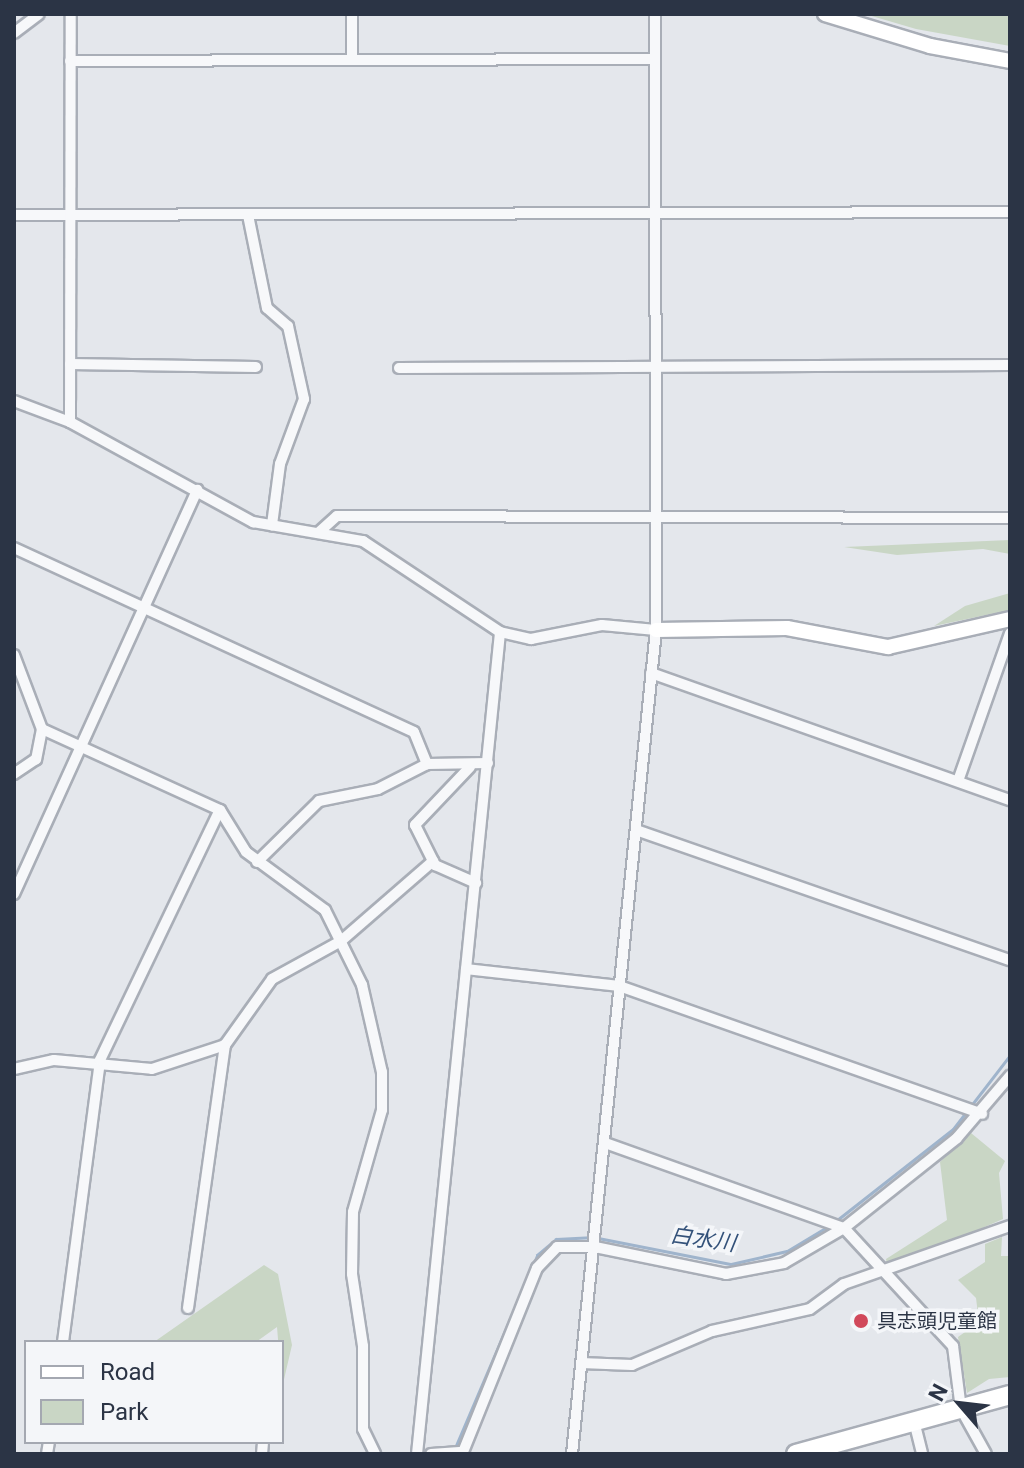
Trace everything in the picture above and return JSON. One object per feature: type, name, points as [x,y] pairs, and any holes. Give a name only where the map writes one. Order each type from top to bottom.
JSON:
[{"type":"highway","points":[[796,1454],[852,1447],[914,1421],[1010,1395]]},
{"type":"street","points":[[14,33],[39,14]]},
{"type":"street","points":[[70,422],[73,216],[71,14]]},
{"type":"street","points":[[352,14],[352,59]]},
{"type":"street","points":[[572,1454],[656,630],[655,14]]},
{"type":"street","points":[[825,14],[930,46],[1010,61]]},
{"type":"street","points":[[70,61],[654,59]]},
{"type":"street","points":[[15,213],[73,216],[1010,212]]},
{"type":"street","points":[[248,215],[267,308],[288,326],[304,399],[277,474],[272,525]]},
{"type":"street","points":[[70,364],[256,367]]},
{"type":"street","points":[[399,368],[1010,365]]},
{"type":"street","points":[[14,401],[70,422],[197,490],[272,525],[363,541],[500,632],[531,639],[602,625],[656,630],[787,628],[888,647],[1010,619]]},
{"type":"street","points":[[14,894],[197,490]]},
{"type":"street","points":[[318,533],[337,516],[1010,518]]},
{"type":"street","points":[[14,548],[414,732],[427,764]]},
{"type":"street","points":[[417,1454],[500,632]]},
{"type":"street","points":[[958,781],[1010,633]]},
{"type":"street","points":[[14,655],[42,729],[36,759],[14,774]]},
{"type":"street","points":[[651,673],[1010,800]]},
{"type":"street","points":[[42,729],[220,810],[257,862],[320,904],[341,941],[373,1014],[382,1072],[382,1110],[353,1212],[352,1274],[363,1346],[363,1429],[375,1454]]},
{"type":"street","points":[[257,862],[319,801],[378,789],[427,764],[470,767],[488,763]]},
{"type":"street","points":[[470,767],[417,820],[433,861],[476,883]]},
{"type":"street","points":[[63,1340],[100,1060],[220,810]]},
{"type":"street","points":[[636,830],[1010,960]]},
{"type":"street","points":[[188,1308],[225,1045],[272,979],[341,941],[433,861]]},
{"type":"street","points":[[466,969],[619,986],[982,1114]]},
{"type":"street","points":[[14,1069],[100,1060],[152,1069],[225,1045]]},
{"type":"street","points":[[431,1454],[463,1452],[537,1268],[557,1247],[595,1247],[726,1274],[784,1263],[844,1228],[982,1114],[1010,1076]]},
{"type":"street","points":[[605,1143],[844,1228],[883,1275],[953,1346],[961,1409],[986,1454]]},
{"type":"street","points":[[581,1363],[632,1365],[712,1331],[810,1309],[844,1284],[883,1275],[1010,1226]]},
{"type":"street","points":[[914,1421],[922,1454]]},
{"type":"green space","points":[[865,14],[1010,14],[1010,46],[916,29]]},
{"type":"green space","points":[[1010,540],[1010,554],[983,549],[897,555],[844,547]]},
{"type":"green space","points":[[1010,593],[1010,610],[934,626],[965,606]]},
{"type":"green space","points":[[971,1133],[1005,1161],[999,1173],[1003,1219],[888,1269],[886,1259],[947,1220],[940,1162]]},
{"type":"green space","points":[[1002,1237],[1001,1256],[1010,1256],[1010,1377],[989,1379],[967,1393],[958,1337],[979,1322],[976,1298],[958,1280],[985,1262],[985,1244]]},
{"type":"green space","points":[[264,1265],[278,1274],[292,1345],[284,1379],[284,1340],[278,1340],[277,1327],[259,1340],[157,1340]]},
{"type":"waterway","name":"白水川","points":[[837,1220],[953,1129],[1010,1055]]},
{"type":"waterway","name":"白水川","points":[[598,1238],[731,1264],[787,1251],[827,1227]]},
{"type":"waterway","name":"白水川","points":[[454,1450],[537,1255],[556,1239],[590,1237]]},
{"type":"place","name":"具志頭児童館","points":[[861,1321]]}]
